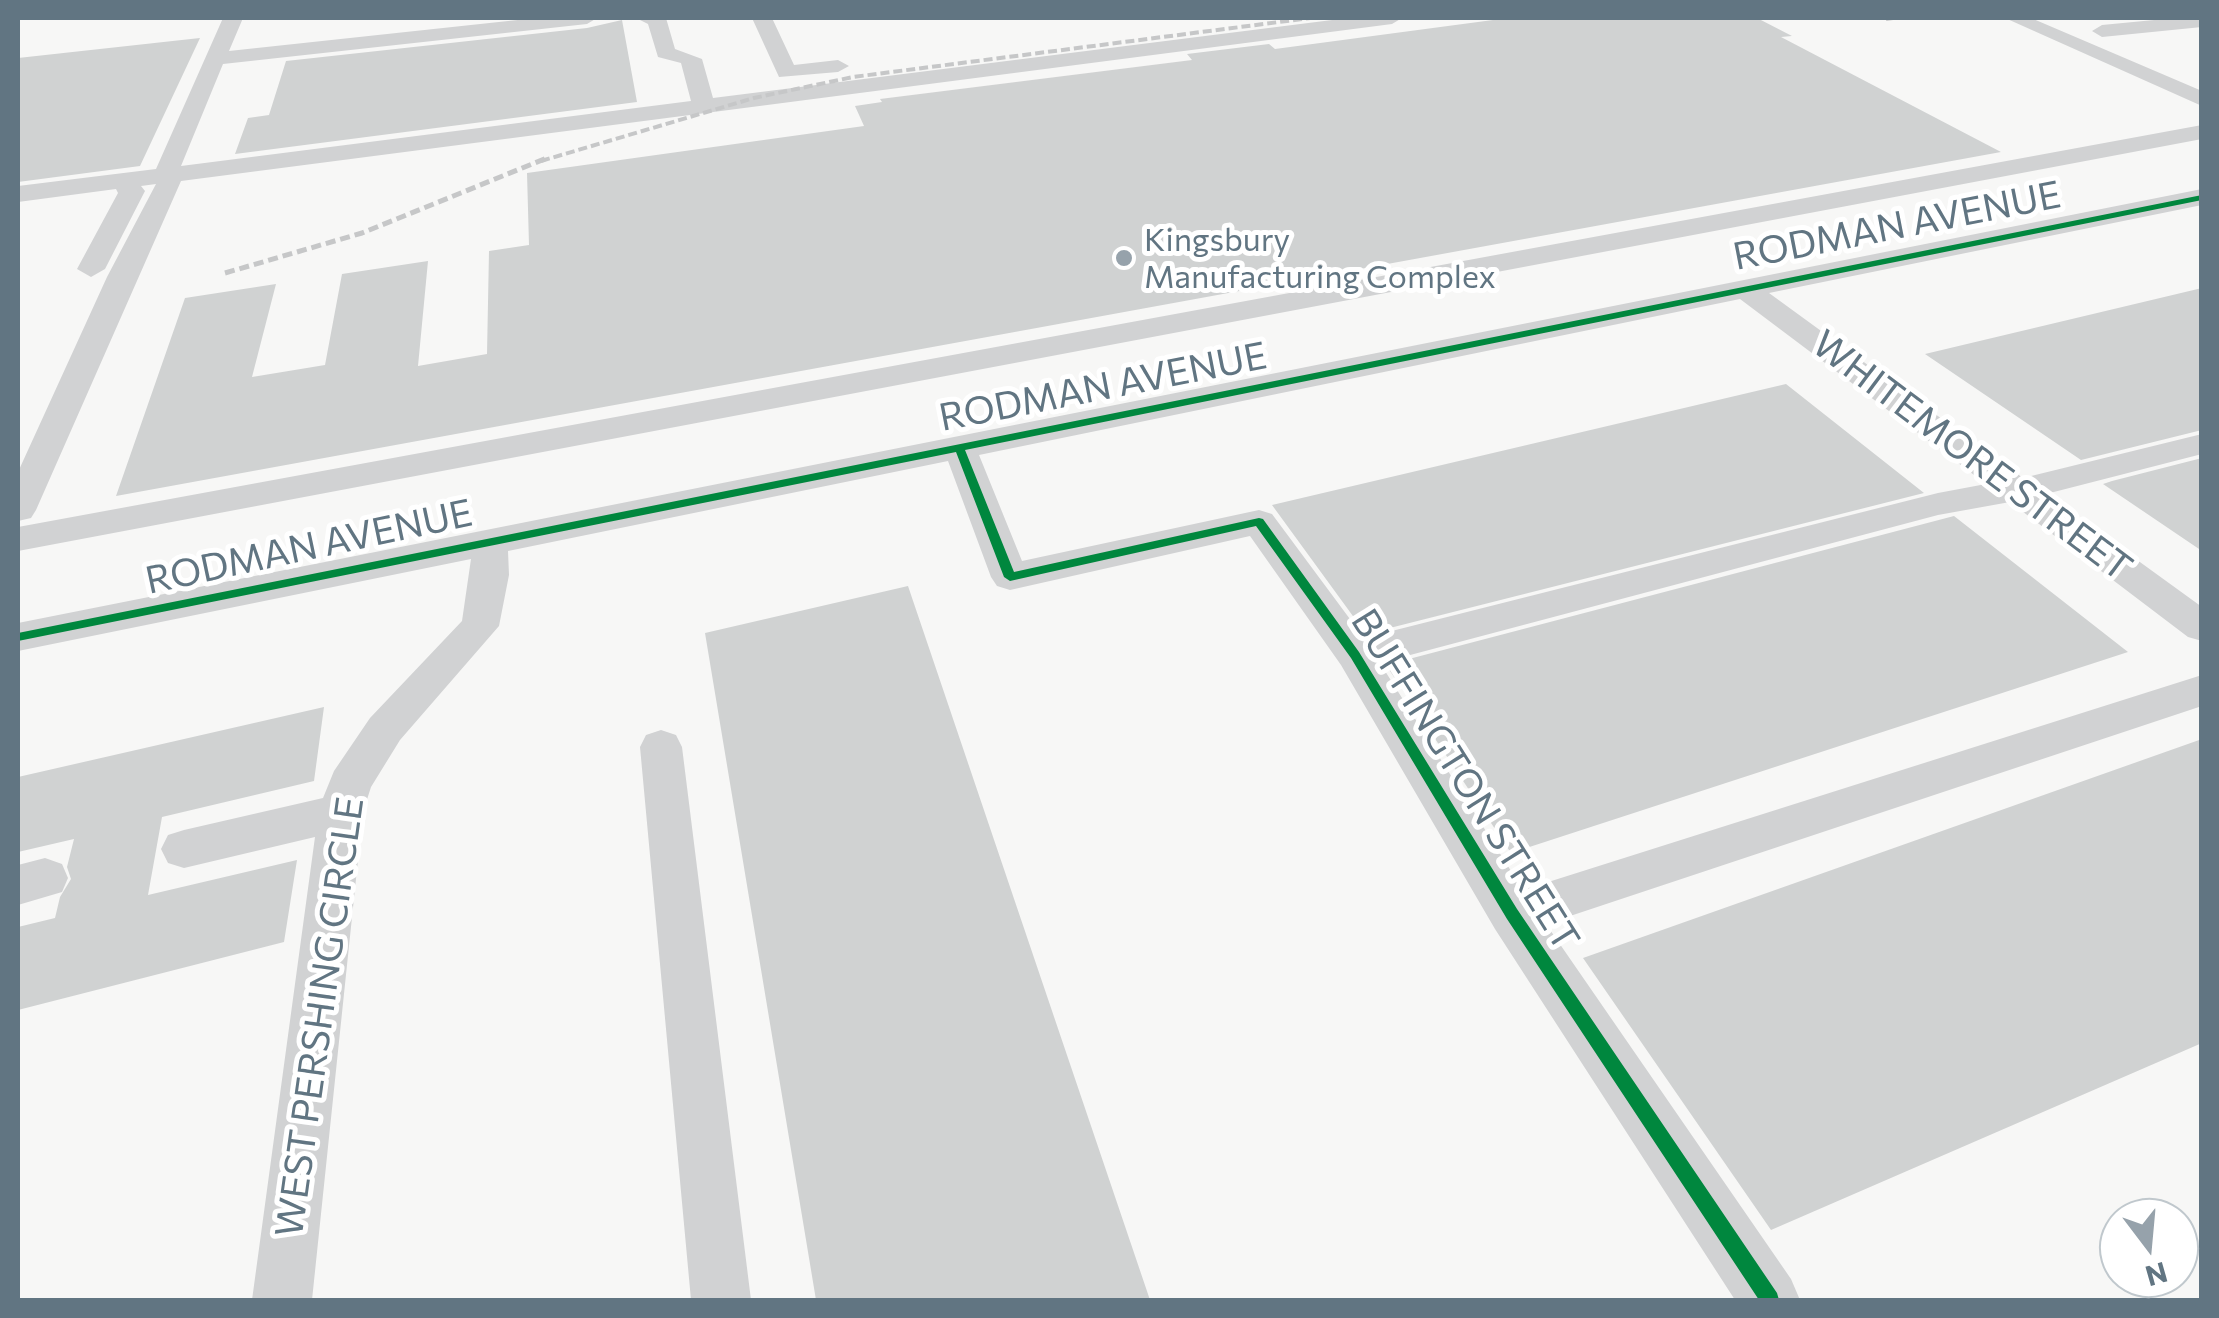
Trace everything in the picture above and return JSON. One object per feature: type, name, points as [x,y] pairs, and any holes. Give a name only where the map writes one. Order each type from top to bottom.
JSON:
[{"type":"street","points":[[18,510],[121,278],[168,188],[169,162],[233,18]]},
{"type":"street","points":[[214,59],[587,18]]},
{"type":"street","points":[[646,18],[657,19],[664,53],[691,60],[704,107]]},
{"type":"street","points":[[762,18],[796,95]]},
{"type":"street","points":[[18,194],[1392,18]]},
{"type":"street","points":[[2024,21],[2064,20]]},
{"type":"street","points":[[2102,31],[2185,20]]},
{"type":"street","points":[[2024,21],[2202,99]]},
{"type":"street","points":[[787,72],[1154,27],[1172,47]]},
{"type":"street","points":[[18,539],[2202,132]]},
{"type":"street","points":[[91,270],[132,191],[126,187]]},
{"type":"street","name":"RODMAN AVENUE","points":[[18,637],[1741,286],[2202,197]]},
{"type":"street","name":"WHITEMORE STREET","points":[[1741,286],[2202,627]]},
{"type":"street","points":[[1354,655],[1938,504],[2018,490],[2202,444]]},
{"type":"street","name":"BUFFINGTON STREET","points":[[958,447],[1010,577],[1259,522],[1354,655],[1512,914],[1770,1300]]},
{"type":"street","name":"WEST PERSHING CIRCLE","points":[[282,1300],[340,812],[350,783],[385,730],[453,661],[480,626],[490,575],[489,541]]},
{"type":"street","points":[[1512,914],[2202,690]]},
{"type":"street","points":[[660,748],[720,1300]]},
{"type":"street","points":[[184,849],[340,812]]},
{"type":"building","name":"Kingsbury Manufacturing Complex","points":[[1508,18],[1757,18],[1792,36],[1781,37],[2001,152],[116,496],[185,298],[276,284],[252,377],[325,365],[342,274],[428,261],[418,366],[487,354],[489,251],[529,245],[527,173],[864,126],[855,106],[882,102],[880,99],[1192,60],[1187,54],[1269,44],[1275,49]]},
{"type":"building","points":[[622,20],[637,102],[235,154],[248,118],[269,115],[286,61],[587,28]]},
{"type":"building","points":[[200,38],[140,166],[18,182],[18,58]]},
{"type":"building","points":[[2202,288],[2202,430],[2081,460],[1925,354]]},
{"type":"building","points":[[1786,384],[1924,493],[1366,634],[1272,505]]},
{"type":"building","points":[[2202,458],[2202,551],[2103,484],[2112,481]]},
{"type":"building","points":[[1954,516],[2128,652],[1511,853],[1386,665]]},
{"type":"building","points":[[908,586],[1150,1300],[816,1300],[705,633]]},
{"type":"building","points":[[324,707],[314,781],[162,817],[148,895],[297,860],[284,942],[18,1010],[18,927],[55,918],[60,897],[71,879],[67,867],[74,839],[18,852],[18,777]]},
{"type":"building","points":[[2202,739],[2202,1043],[1771,1230],[1583,958]]},
{"type":"railway","points":[[541,161],[754,98],[853,77],[1310,18]]},
{"type":"railway","points":[[1886,19],[1893,18]]},
{"type":"railway","points":[[225,273],[362,233],[547,158]]},
{"type":"cycle path","points":[[18,637],[2202,197]]},
{"type":"cycle path","points":[[959,447],[1010,577],[1259,522],[1355,655],[1512,914],[1770,1300]]},
{"type":"place","name":"Kingsbury Manufacturing Complex","points":[[1124,258]]}]
